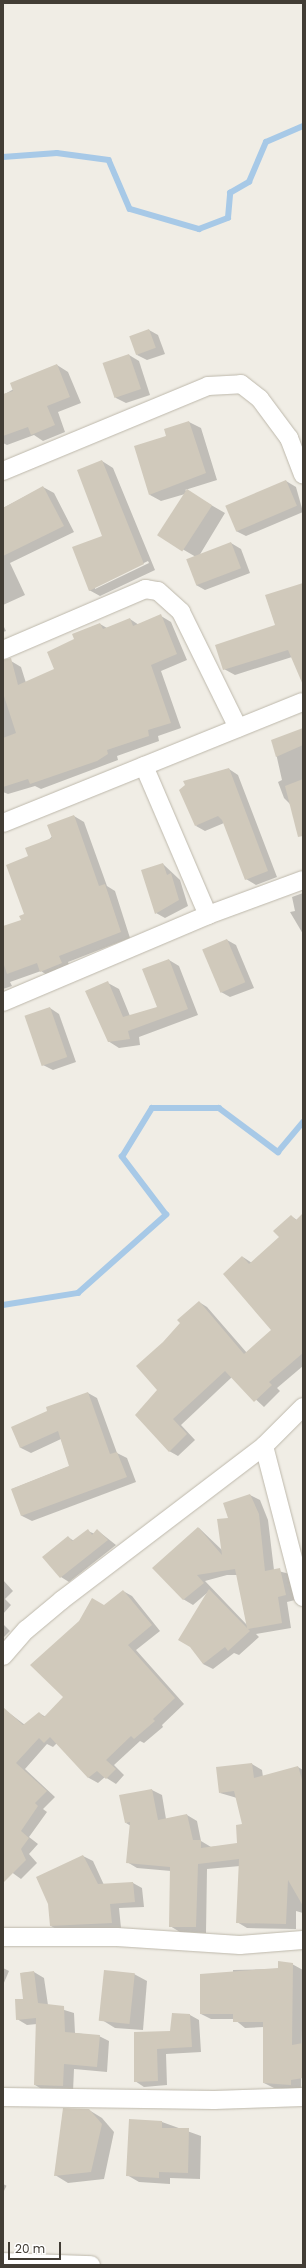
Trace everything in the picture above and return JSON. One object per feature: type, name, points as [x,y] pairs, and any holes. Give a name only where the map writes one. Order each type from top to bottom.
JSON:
[{"type":"street","points":[[3,471],[208,386],[241,384],[260,399],[289,438],[303,474]]},
{"type":"street","points":[[3,650],[145,589],[158,592],[181,612],[238,728]]},
{"type":"street","points":[[3,823],[303,702]]},
{"type":"street","points":[[144,766],[208,915]]},
{"type":"street","points":[[3,1002],[208,915],[303,880]]},
{"type":"street","points":[[3,1656],[26,1630],[62,1600],[264,1446],[303,1406]]},
{"type":"street","points":[[264,1446],[303,1597]]},
{"type":"street","points":[[3,1937],[117,1937],[240,1945],[303,1940]]},
{"type":"street","points":[[3,2097],[214,2100],[303,2097]]},
{"type":"street","points":[[3,2262],[91,2265]]},
{"type":"building","points":[[149,329],[156,348],[136,355],[129,336]]},
{"type":"building","points":[[129,354],[141,389],[115,398],[103,363]]},
{"type":"building","points":[[57,364],[70,397],[47,406],[55,425],[31,435],[28,427],[3,436],[3,394],[13,391],[10,383]]},
{"type":"building","points":[[189,421],[206,473],[149,495],[134,446],[166,436],[164,429]]},
{"type":"building","points":[[102,460],[144,564],[89,591],[72,547],[102,536],[77,470]]},
{"type":"building","points":[[286,480],[297,506],[236,532],[225,506]]},
{"type":"building","points":[[43,486],[64,526],[3,556],[3,508]]},
{"type":"building","points":[[187,489],[212,505],[182,551],[157,535]]},
{"type":"building","points":[[231,542],[241,568],[196,585],[186,559]]},
{"type":"building","points":[[303,583],[303,685],[288,650],[223,670],[215,645],[275,625],[265,595]]},
{"type":"building","points":[[161,614],[177,654],[151,665],[171,723],[148,730],[149,736],[107,750],[108,754],[97,761],[30,784],[28,779],[3,787],[3,738],[16,733],[3,693],[3,660],[11,658],[18,685],[54,669],[47,652],[74,639],[72,634],[100,623],[103,629],[130,618],[133,626]]},
{"type":"building","points":[[303,728],[303,745],[276,757],[271,740]]},
{"type":"building","points":[[229,768],[268,871],[245,880],[222,820],[218,816],[195,826],[179,790],[185,785],[183,781]]},
{"type":"building","points":[[303,779],[303,836],[298,837],[285,786]]},
{"type":"building","points":[[74,815],[99,886],[105,884],[121,932],[59,956],[62,963],[40,972],[37,963],[7,974],[3,962],[3,926],[21,920],[19,916],[24,914],[6,865],[28,856],[25,848],[52,838],[47,825]]},
{"type":"building","points":[[163,863],[167,875],[171,873],[179,900],[155,914],[141,870]]},
{"type":"building","points":[[227,939],[245,982],[221,993],[202,950]]},
{"type":"building","points":[[169,959],[188,1009],[128,1031],[130,1039],[108,1042],[85,991],[108,981],[123,1017],[157,1007],[142,969]]},
{"type":"building","points":[[50,1007],[67,1057],[42,1066],[24,1016]]},
{"type":"building","points":[[303,1213],[303,1353],[269,1382],[272,1385],[254,1402],[225,1371],[173,1419],[187,1434],[169,1452],[135,1415],[157,1390],[136,1366],[163,1342],[180,1323],[177,1320],[199,1301],[244,1354],[271,1330],[223,1274],[242,1256],[249,1264],[279,1237],[273,1231],[291,1215],[296,1220]]},
{"type":"building","points":[[88,1392],[110,1454],[117,1452],[127,1477],[21,1516],[11,1489],[69,1466],[58,1431],[20,1448],[11,1427],[47,1411],[46,1407]]},
{"type":"building","points":[[250,1494],[259,1514],[265,1571],[280,1568],[286,1595],[278,1597],[282,1623],[248,1629],[250,1631],[228,1651],[225,1647],[203,1664],[190,1647],[178,1640],[209,1589],[247,1628],[235,1569],[197,1575],[204,1583],[183,1600],[152,1568],[198,1527],[222,1555],[217,1519],[228,1518],[223,1503]]},
{"type":"building","points":[[88,1529],[92,1535],[97,1529],[108,1540],[60,1578],[42,1557],[68,1536],[72,1541]]},
{"type":"building","points":[[123,1590],[152,1625],[128,1645],[175,1698],[153,1719],[155,1721],[134,1739],[131,1736],[106,1760],[116,1769],[106,1779],[97,1771],[88,1778],[50,1737],[44,1743],[39,1738],[16,1763],[47,1791],[35,1803],[38,1806],[21,1831],[29,1838],[21,1849],[26,1860],[3,1883],[3,1707],[23,1725],[39,1712],[44,1717],[63,1697],[30,1665],[79,1621],[92,1598],[104,1605]]},
{"type":"building","points":[[252,1763],[254,1778],[298,1766],[303,1783],[303,1906],[288,1880],[286,1924],[236,1923],[239,1859],[198,1864],[196,1927],[169,1927],[170,1867],[126,1863],[130,1822],[125,1823],[119,1795],[152,1789],[158,1820],[187,1814],[193,1840],[201,1840],[201,1848],[237,1843],[236,1825],[242,1824],[234,1791],[219,1793],[216,1767]]},
{"type":"building","points":[[83,1855],[98,1884],[133,1882],[135,1902],[110,1904],[112,1923],[50,1926],[48,1904],[36,1877]]},
{"type":"building","points":[[278,1961],[293,1963],[292,2045],[303,2043],[303,2078],[291,2080],[291,2085],[263,2083],[263,2022],[233,2022],[233,2014],[200,2014],[200,1974],[278,1968]]},
{"type":"building","points":[[104,1970],[135,1973],[129,2024],[99,2021]]},
{"type":"building","points":[[34,1971],[38,2003],[64,2006],[65,2032],[100,2035],[97,2067],[64,2064],[63,2086],[34,2085],[36,2018],[16,2020],[15,1999],[23,1999],[20,1973]]},
{"type":"building","points":[[172,2013],[190,2014],[192,2047],[157,2049],[158,2081],[134,2082],[134,2032],[170,2031]]},
{"type":"building","points":[[63,2108],[89,2109],[102,2124],[91,2172],[54,2176]]},
{"type":"building","points":[[129,2119],[162,2121],[162,2128],[189,2128],[188,2173],[159,2172],[159,2178],[126,2176]]},
{"type":"waterway","points":[[3,157],[57,153],[109,160],[130,209],[199,229],[228,218],[230,193],[249,182],[266,142],[303,126]]},
{"type":"waterway","points":[[3,1305],[78,1293],[166,1215],[122,1157],[152,1108],[219,1108],[278,1152],[303,1122]]}]
